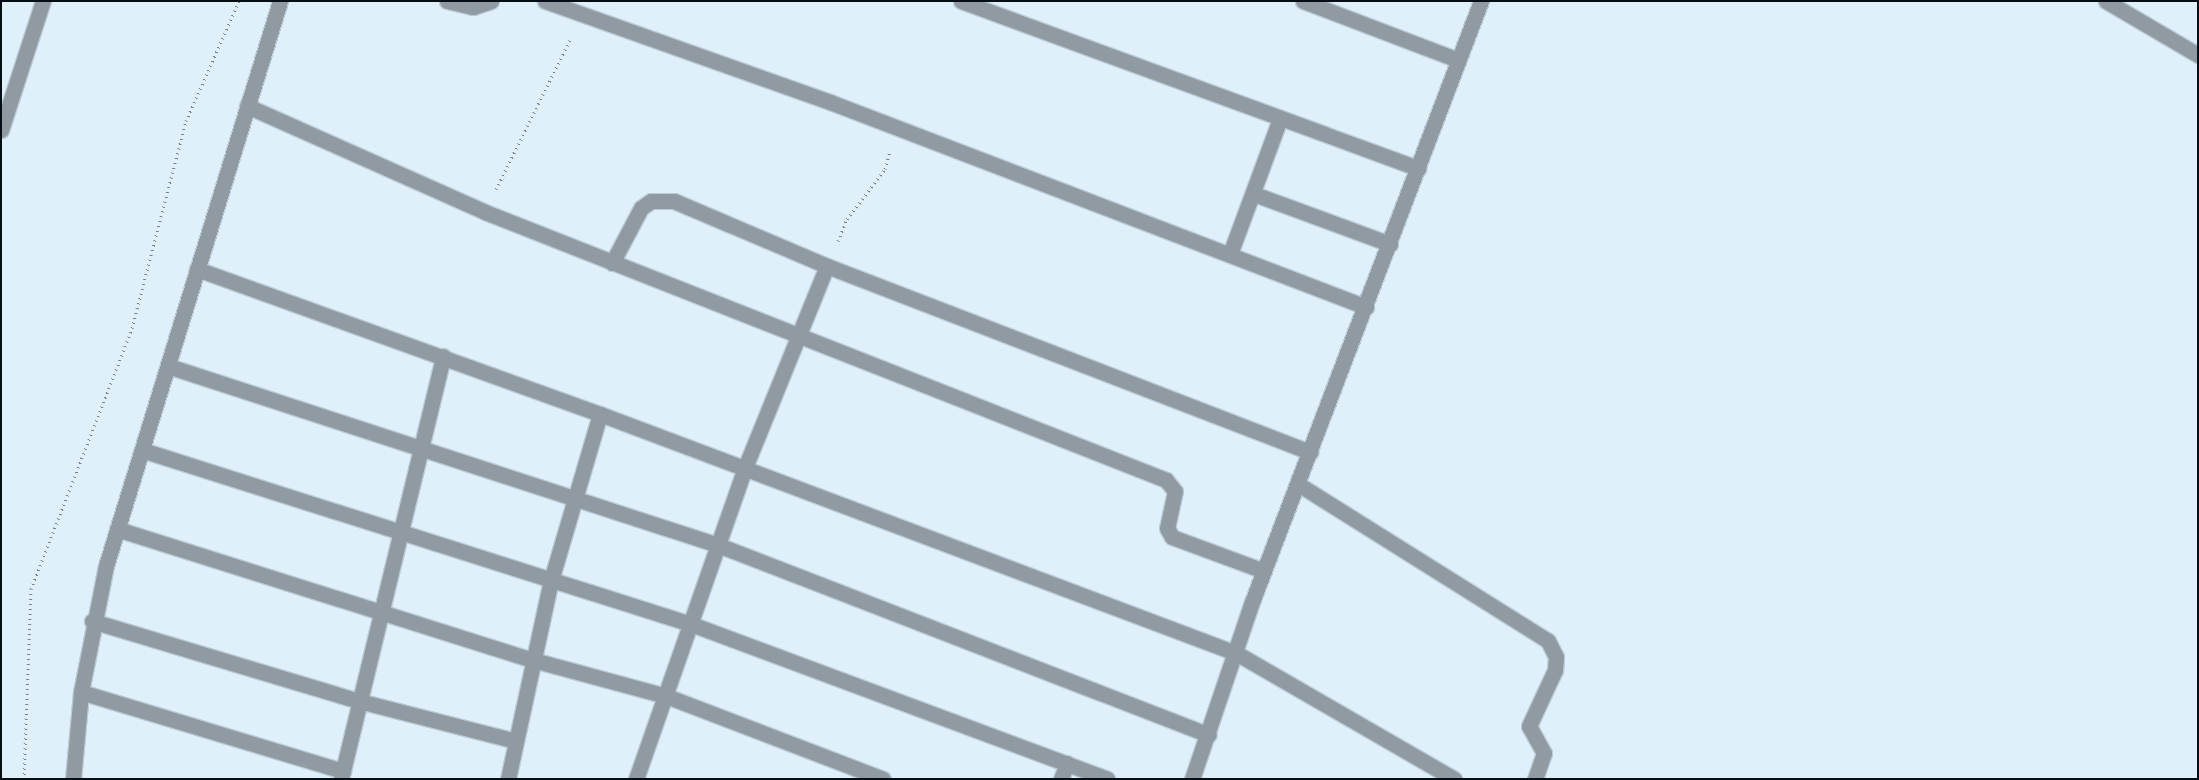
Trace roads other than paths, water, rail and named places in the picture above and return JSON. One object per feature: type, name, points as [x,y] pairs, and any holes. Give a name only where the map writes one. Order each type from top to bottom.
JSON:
[{"type":"street","points":[[1,130],[43,1]]},
{"type":"street","points":[[74,779],[81,692],[92,621],[117,530],[280,1]]},
{"type":"street","points":[[447,1],[473,7],[491,1]]},
{"type":"street","points":[[545,1],[897,128],[1366,307]]},
{"type":"street","points":[[961,1],[1418,168]]},
{"type":"street","points":[[1303,1],[1458,60]]},
{"type":"street","points":[[1192,779],[1209,735],[1264,571],[1481,1]]},
{"type":"street","points":[[2106,1],[2198,55]]},
{"type":"street","points":[[247,106],[485,212],[796,337],[1166,480],[1175,491],[1167,528],[1172,537],[1264,571]]},
{"type":"street","points":[[1230,254],[1254,194],[1280,119]]},
{"type":"street","points":[[1254,194],[1390,244]]},
{"type":"street","points":[[612,263],[641,208],[651,201],[665,200],[827,266],[1310,452]]},
{"type":"street","points":[[636,779],[692,624],[744,470],[796,337],[827,266]]},
{"type":"street","points":[[197,269],[600,414],[744,470],[1236,653],[1454,779]]},
{"type":"street","points":[[81,692],[342,775],[359,701],[403,533],[443,356]]},
{"type":"street","points":[[168,366],[423,446],[718,545],[1209,735]]},
{"type":"street","points":[[508,779],[551,580],[577,498],[600,414]]},
{"type":"street","points":[[142,450],[692,624],[1107,779]]},
{"type":"street","points":[[1298,484],[1548,641],[1556,658],[1555,670],[1529,726],[1544,752],[1535,779]]},
{"type":"street","points":[[117,530],[533,660],[666,696],[883,779]]},
{"type":"street","points":[[92,621],[359,701],[516,741]]},
{"type":"street","points":[[1061,779],[1067,763]]}]
